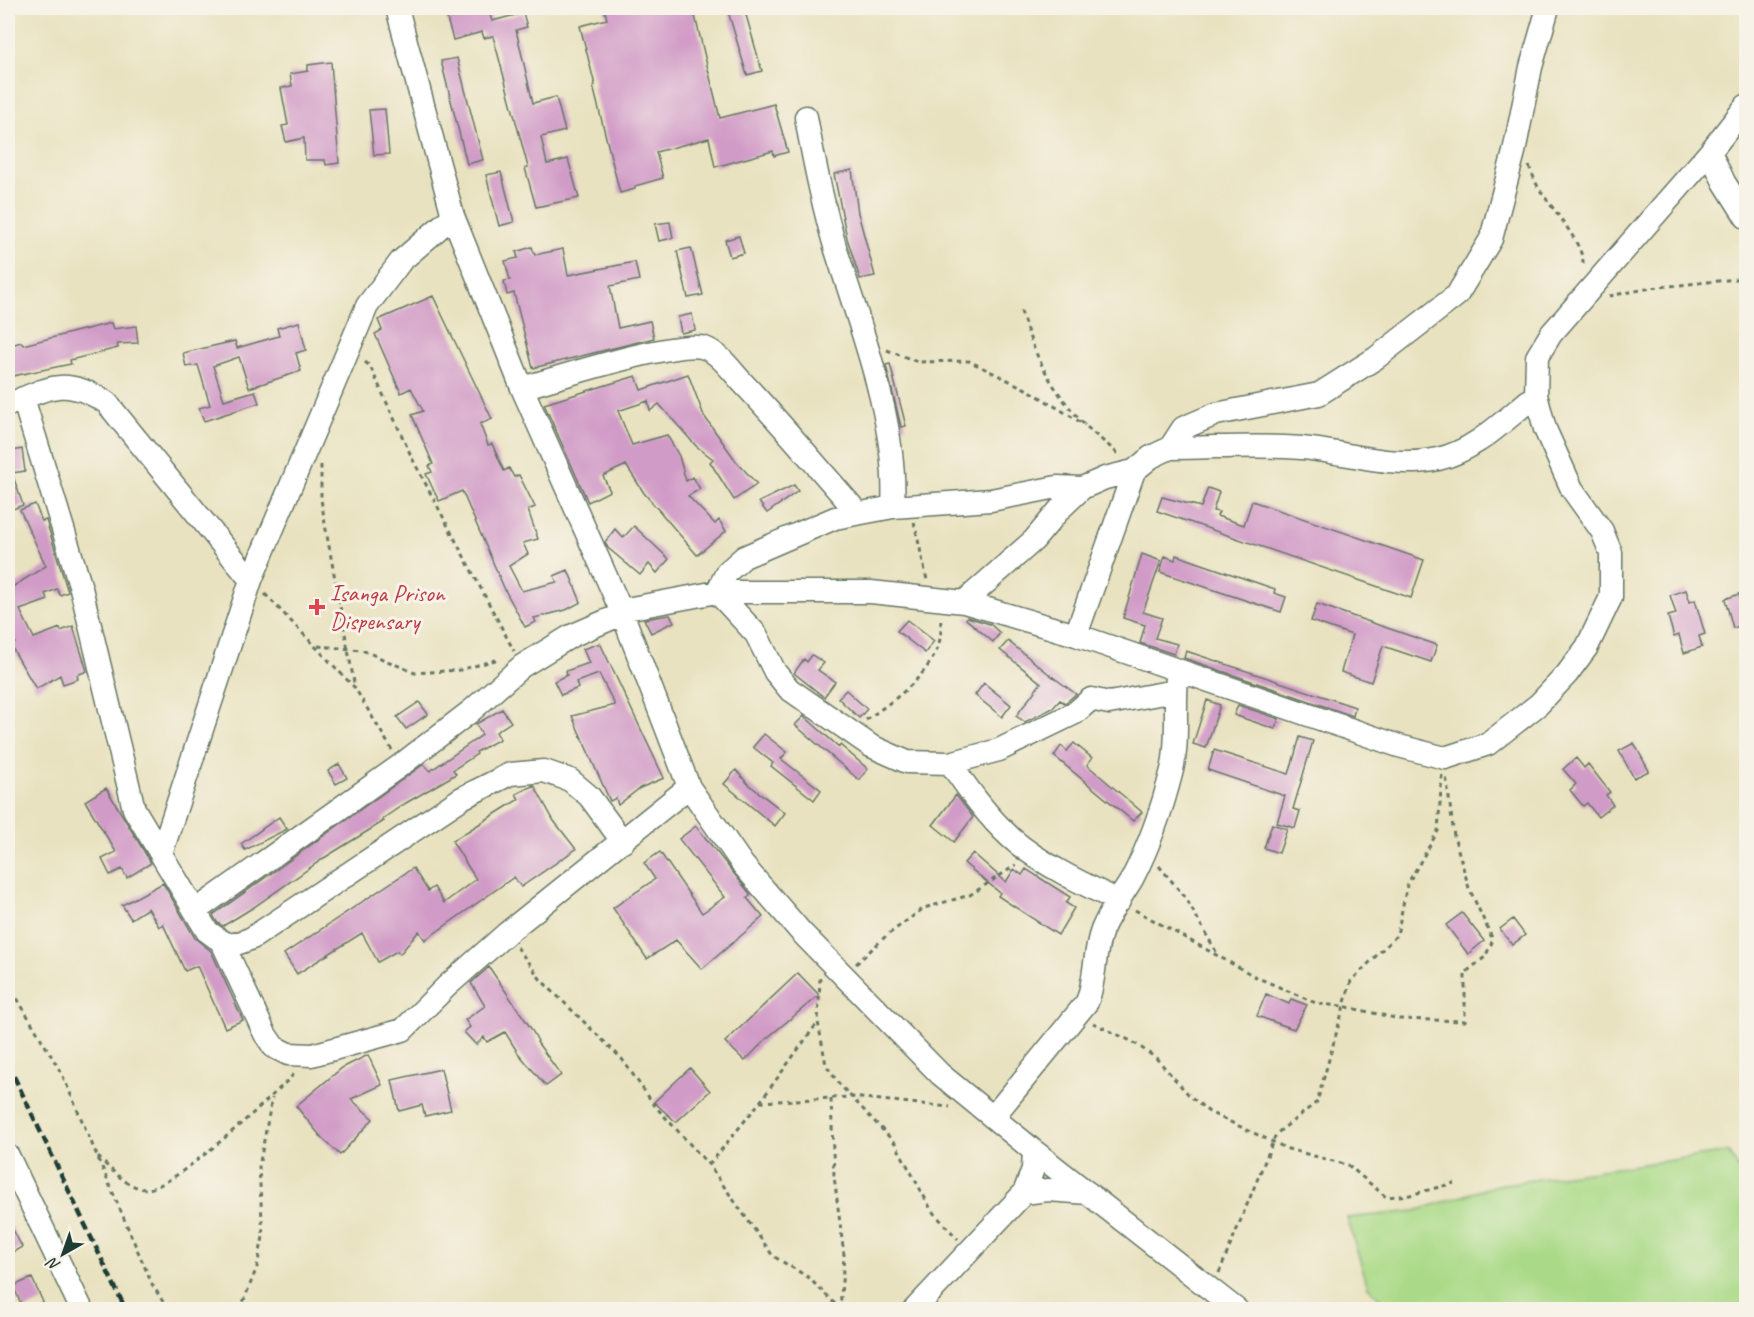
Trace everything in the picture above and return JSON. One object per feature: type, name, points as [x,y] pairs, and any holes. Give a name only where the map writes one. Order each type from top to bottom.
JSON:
[{"type":"street","points":[[397,8],[453,216],[522,388],[622,612],[689,786],[743,865],[801,932],[940,1074],[1034,1151],[1237,1310]]},
{"type":"street","points":[[1170,448],[1183,428],[1216,414],[1319,394],[1376,358],[1457,295],[1491,239],[1531,67],[1548,8]]},
{"type":"street","points":[[195,911],[401,765],[471,711],[522,666],[572,636],[622,612],[717,592],[871,592],[964,602],[1076,635],[1176,681],[1445,758],[1488,744],[1539,704],[1587,647],[1611,597],[1611,553],[1602,531],[1572,489],[1545,429],[1536,395],[1537,357],[1551,334],[1710,152],[1746,106]]},
{"type":"street","points":[[806,117],[824,207],[864,340],[889,440],[901,506]]},
{"type":"street","points":[[1710,152],[1724,182],[1746,217]]},
{"type":"street","points":[[161,854],[251,580],[367,306],[401,261],[453,216]]},
{"type":"street","points":[[522,388],[661,351],[692,346],[705,348],[722,359],[858,513]]},
{"type":"street","points":[[251,580],[107,403],[88,390],[73,386],[55,386],[15,402],[81,588],[134,809],[207,931],[223,944],[265,1034],[274,1047],[288,1054],[312,1055],[403,1030],[507,933],[623,842],[689,786]]},
{"type":"street","points":[[964,602],[1034,540],[1060,509],[1082,488],[1105,477],[1134,471],[1151,457],[1170,448],[1301,448],[1407,462],[1438,459],[1462,451],[1479,440],[1536,395]]},
{"type":"street","points":[[1076,635],[1134,471]]},
{"type":"street","points":[[717,592],[727,572],[744,557],[835,518],[901,506],[991,500],[1058,487],[1082,488]]},
{"type":"street","points":[[717,592],[756,634],[775,672],[789,689],[889,757],[907,762],[950,763],[999,750],[1075,713],[1091,699],[1109,703],[1176,681]]},
{"type":"street","points":[[988,1113],[1077,1017],[1092,991],[1097,944],[1106,920],[1119,901],[1145,847],[1172,769],[1176,742],[1176,681]]},
{"type":"street","points":[[950,763],[991,817],[1012,839],[1036,855],[1119,901]]},
{"type":"street","points":[[223,944],[234,946],[252,938],[462,798],[510,774],[544,771],[570,780],[589,796],[623,842]]},
{"type":"street","points":[[915,1310],[1024,1193],[1033,1169],[1034,1151]]},
{"type":"street","points":[[8,1156],[82,1310]]},
{"type":"street","points":[[1024,1193],[1048,1190],[1088,1193]]},
{"type":"path","points":[[1516,138],[1540,191],[1566,226],[1584,260],[1583,271]]},
{"type":"path","points":[[1578,302],[1650,288],[1746,278]]},
{"type":"path","points":[[1021,311],[1029,338],[1046,375],[1085,425],[1134,471]]},
{"type":"path","points":[[864,340],[909,360],[927,362],[960,359],[983,366],[1085,425]]},
{"type":"path","points":[[317,646],[367,651],[404,671],[424,674],[475,667],[515,653],[413,460],[370,366],[363,360]]},
{"type":"path","points":[[322,462],[321,499],[355,688]]},
{"type":"path","points":[[850,732],[909,687],[934,655],[942,629],[901,506]]},
{"type":"path","points":[[251,580],[355,688],[401,765]]},
{"type":"path","points":[[1119,901],[1256,977],[1318,1004],[1343,1006],[1399,1019],[1465,1021],[1465,973],[1485,957],[1493,940],[1473,899],[1454,836],[1445,758]]},
{"type":"path","points":[[1213,1291],[1228,1247],[1240,1226],[1272,1141],[1276,1134],[1317,1102],[1351,981],[1397,935],[1407,885],[1438,831],[1439,794],[1445,758]]},
{"type":"path","points":[[1145,847],[1185,897],[1219,957]]},
{"type":"path","points":[[844,976],[886,936],[924,908],[970,895],[1005,870],[1036,855]]},
{"type":"path","points":[[507,933],[541,980],[618,1054],[655,1106],[709,1165],[773,1256],[808,1277],[840,1309]]},
{"type":"path","points":[[820,971],[818,1022],[826,1065],[840,1085],[895,1143],[938,1220],[970,1250]]},
{"type":"path","points":[[8,983],[52,1055],[152,1284],[168,1310]]},
{"type":"path","points":[[1077,1017],[1119,1034],[1147,1052],[1165,1066],[1193,1100],[1209,1112],[1300,1154],[1348,1165],[1386,1197],[1410,1195],[1454,1184]]},
{"type":"path","points":[[709,1165],[760,1102],[818,1022]]},
{"type":"path","points":[[97,1156],[136,1187],[156,1188],[235,1131],[312,1055]]},
{"type":"path","points":[[240,1310],[257,1267],[263,1237],[259,1167],[272,1096]]},
{"type":"path","points":[[760,1102],[852,1097],[988,1113]]},
{"type":"path","points":[[831,1099],[834,1176],[844,1256],[840,1309]]},
{"type":"green space","points":[[1728,1152],[1746,1180],[1746,1309],[1391,1309],[1368,1287],[1347,1218],[1415,1211],[1497,1185]]},
{"type":"building","points":[[444,8],[488,8],[492,21],[523,13],[527,27],[516,30],[533,103],[556,97],[565,131],[541,137],[547,164],[568,159],[579,198],[536,207],[525,168],[528,167],[493,36],[484,38],[482,32],[453,40]]},
{"type":"building","points":[[604,8],[693,8],[720,118],[774,104],[788,152],[774,156],[773,151],[715,167],[709,138],[656,152],[663,178],[620,193],[580,26],[607,19]]},
{"type":"building","points":[[727,8],[744,8],[762,71],[747,75]]},
{"type":"building","points":[[457,58],[483,160],[467,164],[441,61]]},
{"type":"building","points":[[331,62],[339,163],[326,165],[325,160],[305,160],[304,138],[286,142],[282,126],[288,125],[281,88],[292,86],[290,74],[308,71],[308,65]]},
{"type":"building","points":[[385,109],[389,154],[374,155],[369,110]]},
{"type":"building","points":[[852,170],[858,213],[875,276],[860,279],[847,238],[834,174]]},
{"type":"building","points":[[501,172],[514,222],[499,226],[486,175]]},
{"type":"building","points":[[670,222],[673,238],[659,241],[655,224]]},
{"type":"building","points":[[739,236],[744,253],[730,257],[725,240]]},
{"type":"building","points":[[532,247],[535,255],[563,249],[568,275],[635,262],[639,280],[610,286],[618,328],[650,321],[654,338],[533,368],[514,293],[507,295],[504,281],[510,280],[505,261],[518,258],[516,252]]},
{"type":"building","points":[[691,248],[703,295],[688,298],[677,251]]},
{"type":"building","points":[[433,296],[492,419],[480,424],[488,445],[492,444],[504,471],[509,468],[514,477],[519,475],[535,507],[528,510],[538,539],[523,543],[528,554],[509,566],[522,591],[557,582],[554,576],[568,570],[581,602],[566,610],[534,618],[536,622],[525,627],[505,590],[462,491],[439,501],[426,474],[432,472],[429,466],[433,464],[412,415],[423,411],[411,388],[401,393],[375,334],[382,330],[378,320]]},
{"type":"building","points":[[692,314],[695,330],[681,333],[678,317]]},
{"type":"building","points":[[299,322],[306,350],[296,353],[301,371],[249,388],[239,357],[213,366],[224,400],[255,391],[259,403],[204,421],[199,408],[210,405],[198,365],[186,367],[183,353],[235,341],[237,348],[279,336],[277,328]]},
{"type":"building","points":[[111,323],[113,329],[136,326],[138,343],[117,344],[118,348],[70,360],[71,364],[8,377],[8,346],[21,342],[23,345]]},
{"type":"building","points":[[890,364],[906,426],[901,427],[886,365]]},
{"type":"building","points":[[688,374],[704,416],[736,461],[757,484],[734,500],[710,462],[713,459],[696,446],[659,404],[650,411],[648,401],[618,411],[632,445],[667,435],[679,456],[686,481],[693,477],[700,489],[688,496],[715,524],[719,520],[726,531],[697,555],[644,493],[626,465],[603,476],[610,491],[588,502],[544,404],[636,376],[641,390]]},
{"type":"building","points":[[22,449],[25,471],[12,473],[23,505],[8,511],[8,452]]},
{"type":"building","points":[[794,485],[798,491],[767,513],[759,502]]},
{"type":"building","points":[[1208,488],[1219,492],[1213,511],[1219,512],[1217,516],[1244,525],[1252,501],[1424,560],[1411,598],[1157,511],[1162,497],[1201,507]]},
{"type":"building","points":[[35,504],[42,521],[46,520],[68,592],[60,595],[57,589],[45,594],[48,600],[20,610],[34,638],[60,628],[61,631],[73,626],[87,671],[77,675],[78,679],[63,684],[60,675],[36,689],[11,646],[15,643],[8,627],[8,585],[9,589],[46,566],[20,510]]},
{"type":"building","points":[[634,526],[669,559],[657,573],[649,564],[640,575],[608,548],[605,542],[615,529],[623,538]]},
{"type":"building","points":[[1142,554],[1161,561],[1143,612],[1162,618],[1155,638],[1177,644],[1174,654],[1140,643],[1145,625],[1123,618]]},
{"type":"building","points":[[1176,555],[1275,589],[1274,593],[1286,597],[1281,612],[1160,572],[1165,556],[1175,560]]},
{"type":"building","points":[[1686,590],[1690,602],[1695,600],[1705,634],[1699,636],[1702,647],[1684,653],[1679,635],[1674,637],[1668,616],[1676,614],[1670,595]]},
{"type":"building","points":[[1739,594],[1746,624],[1733,628],[1725,599]]},
{"type":"building","points":[[1317,604],[1437,645],[1431,662],[1383,646],[1371,682],[1341,672],[1352,635],[1311,621]]},
{"type":"building","points":[[670,615],[674,622],[651,633],[644,619]]},
{"type":"building","points":[[967,617],[990,624],[1000,633],[993,642],[966,619]]},
{"type":"building","points":[[907,620],[934,641],[925,653],[897,631]]},
{"type":"building","points":[[1008,641],[1076,694],[1065,703],[1060,700],[1053,708],[1025,722],[1016,716],[1041,683],[1000,650]]},
{"type":"building","points":[[600,643],[664,778],[640,788],[618,805],[616,798],[610,801],[572,716],[615,705],[599,674],[576,682],[578,688],[561,695],[554,681],[567,675],[566,671],[589,663],[583,649]]},
{"type":"building","points":[[1186,651],[1355,707],[1353,716],[1184,658]]},
{"type":"building","points":[[812,655],[824,663],[818,670],[835,682],[824,697],[794,673],[804,659],[807,662]]},
{"type":"building","points":[[984,683],[1011,705],[1002,717],[975,695]]},
{"type":"building","points":[[846,690],[867,709],[859,718],[838,698]]},
{"type":"building","points":[[1207,700],[1220,705],[1206,748],[1193,744]]},
{"type":"building","points":[[419,702],[428,714],[406,729],[397,717]]},
{"type":"building","points":[[1238,705],[1279,719],[1275,729],[1234,715]]},
{"type":"building","points":[[502,709],[511,722],[496,732],[500,739],[476,752],[477,754],[453,770],[456,774],[406,803],[382,819],[384,821],[324,858],[254,907],[223,926],[217,922],[213,915],[424,764],[430,771],[482,735],[476,724]]},
{"type":"building","points":[[804,716],[868,769],[859,780],[795,725]]},
{"type":"building","points":[[764,734],[787,752],[781,759],[821,790],[814,800],[771,766],[773,763],[753,747]]},
{"type":"building","points":[[1300,737],[1313,741],[1293,809],[1300,811],[1295,828],[1277,823],[1285,796],[1208,770],[1214,750],[1289,774]]},
{"type":"building","points":[[1074,743],[1092,758],[1087,765],[1142,812],[1133,821],[1054,756],[1061,746],[1067,751]]},
{"type":"building","points":[[1634,743],[1649,771],[1634,778],[1619,751]]},
{"type":"building","points":[[1576,758],[1584,768],[1588,764],[1610,792],[1606,795],[1613,805],[1598,817],[1587,803],[1583,806],[1570,790],[1576,784],[1563,769]]},
{"type":"building","points":[[339,764],[347,778],[336,784],[328,771]]},
{"type":"building","points":[[736,770],[748,784],[785,813],[775,826],[724,784]]},
{"type":"building","points":[[534,785],[554,821],[576,849],[521,887],[514,877],[425,940],[419,931],[400,954],[397,951],[378,962],[362,933],[297,974],[284,954],[413,868],[428,891],[434,887],[444,903],[476,879],[452,841],[519,799],[516,794]]},
{"type":"building","points":[[106,788],[151,863],[127,878],[122,869],[110,875],[102,859],[116,852],[85,801]]},
{"type":"building","points":[[956,795],[973,817],[954,842],[933,825]]},
{"type":"building","points":[[279,817],[287,829],[245,850],[241,844]]},
{"type":"building","points":[[1272,824],[1287,829],[1279,853],[1264,848]]},
{"type":"building","points":[[696,826],[751,895],[747,898],[763,917],[702,969],[676,940],[647,959],[613,908],[655,879],[644,863],[660,852],[702,913],[725,897],[679,839]]},
{"type":"building","points":[[973,853],[1006,882],[1014,869],[1022,875],[1026,869],[1070,897],[1066,903],[1074,908],[1058,935],[998,896],[1000,893],[964,863]]},
{"type":"building","points":[[163,883],[195,938],[211,951],[243,1020],[225,1028],[197,966],[185,971],[163,924],[159,927],[148,908],[131,919],[122,905]]},
{"type":"building","points":[[1462,913],[1484,941],[1468,954],[1446,925]]},
{"type":"building","points":[[1513,919],[1525,935],[1512,945],[1500,929]]},
{"type":"building","points":[[489,967],[561,1075],[546,1086],[518,1053],[505,1032],[487,1042],[484,1037],[476,1045],[464,1032],[470,1027],[465,1020],[485,1006],[471,983]]},
{"type":"building","points":[[798,973],[819,995],[766,1039],[745,1061],[725,1042]]},
{"type":"building","points":[[1266,994],[1289,1004],[1291,999],[1307,1005],[1294,1029],[1257,1016]]},
{"type":"building","points":[[368,1055],[382,1085],[351,1099],[373,1119],[340,1155],[322,1138],[296,1106],[342,1068]]},
{"type":"building","points":[[690,1068],[710,1091],[676,1122],[654,1102]]},
{"type":"building","points":[[441,1069],[451,1110],[425,1116],[422,1105],[399,1111],[392,1080]]},
{"type":"building","points":[[8,1220],[22,1247],[8,1255]]},
{"type":"building","points":[[32,1278],[43,1302],[24,1310],[13,1286]]},
{"type":"railway","points":[[8,1064],[126,1310]]},
{"type":"place","name":"Isanga Prison Dispensary","points":[[317,607]]}]
